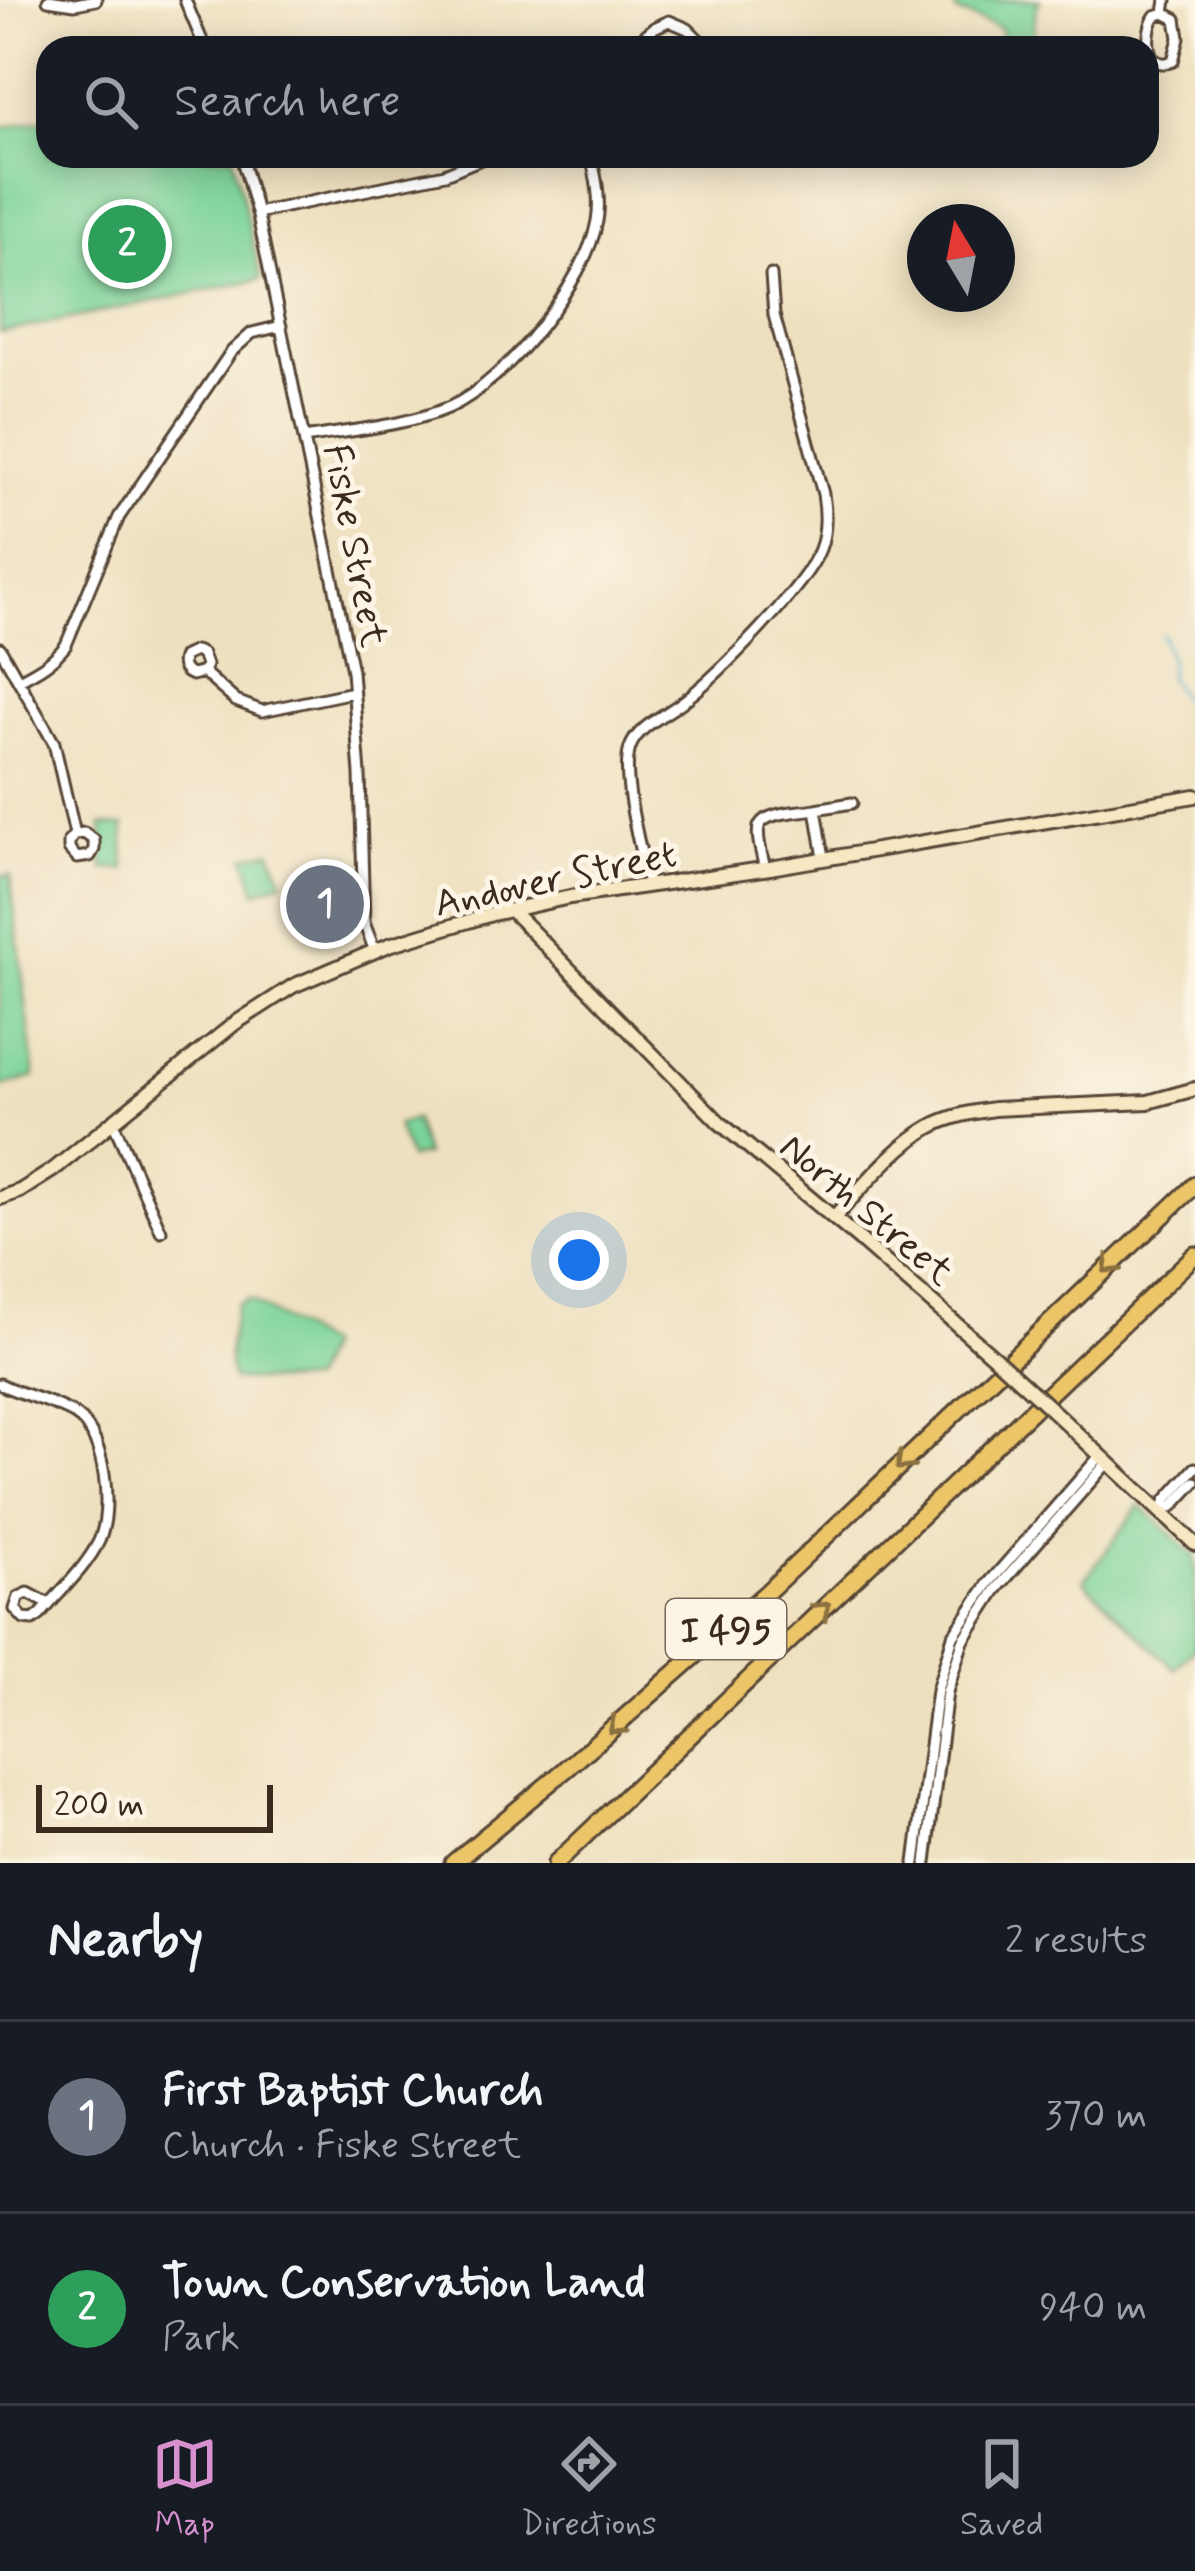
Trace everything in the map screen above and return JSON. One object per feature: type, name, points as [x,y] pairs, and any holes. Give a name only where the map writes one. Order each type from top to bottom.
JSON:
[{"type":"highway","name":"I 495","points":[[453,1863],[733,1624],[1195,1185]]},
{"type":"highway","name":"I 495","points":[[556,1863],[1195,1255]]},
{"type":"main road","name":"Andover Street","points":[[0,1198],[52,1170],[234,1024],[293,986],[375,950],[570,897],[1195,796]]},
{"type":"main road","name":"North Street","points":[[511,910],[719,1122],[995,1358],[1195,1544]]},
{"type":"main road","points":[[833,1217],[902,1148],[937,1123],[994,1109],[1148,1102],[1195,1089]]},
{"type":"street","points":[[48,0],[64,4],[96,0]]},
{"type":"street","points":[[200,36],[187,3],[205,0]]},
{"type":"street","points":[[1165,13],[1166,0]]},
{"type":"street","points":[[1159,64],[1173,61],[1179,38],[1176,19],[1165,13]]},
{"type":"street","points":[[1150,36],[1152,20],[1165,13]]},
{"type":"street","points":[[647,36],[668,21],[695,36]]},
{"type":"street","name":"Fiske Street","points":[[244,168],[347,649],[361,775],[364,923],[375,950]]},
{"type":"street","points":[[257,213],[459,168]]},
{"type":"street","points":[[304,438],[449,407],[482,388],[508,364],[583,265],[599,206],[593,168]]},
{"type":"street","points":[[648,885],[627,771],[629,749],[645,729],[706,682],[751,636],[800,581],[823,543],[823,494],[773,315],[771,275]]},
{"type":"street","points":[[19,680],[57,658],[66,645],[118,517],[231,352],[252,333],[281,326]]},
{"type":"street","points":[[0,648],[54,743],[75,834]]},
{"type":"street","points":[[203,672],[236,701],[262,711],[353,692]]},
{"type":"street","points":[[765,869],[758,830],[768,817],[852,803]]},
{"type":"street","points":[[817,809],[824,858]]},
{"type":"street","points":[[112,1120],[161,1231]]},
{"type":"street","points":[[0,1384],[77,1416],[91,1431],[100,1453],[105,1504],[99,1540],[49,1604]]},
{"type":"street","points":[[915,1863],[933,1712],[953,1636],[988,1584],[1104,1459]]},
{"type":"street","points":[[926,1863],[947,1691],[963,1641],[996,1590],[1104,1459]]},
{"type":"street","points":[[1161,1511],[1195,1468]]},
{"type":"street","points":[[1161,1511],[1173,1506],[1195,1482]]},
{"type":"green space","points":[[954,0],[1040,0],[1033,36],[1002,36],[1000,28],[957,12]]},
{"type":"green space","points":[[36,121],[36,168],[236,168],[261,279],[0,333],[0,128]]},
{"type":"green space","points":[[102,825],[124,826],[125,870],[104,869]]},
{"type":"green space","points":[[271,850],[283,881],[256,892],[245,857]]},
{"type":"green space","points":[[10,875],[35,1077],[0,1087],[0,876]]},
{"type":"green space","points":[[414,1119],[425,1155],[409,1158],[397,1125]]},
{"type":"green space","points":[[249,1299],[326,1346],[310,1382],[233,1380],[229,1352],[233,1322],[237,1304]]},
{"type":"green space","points":[[1140,1505],[1195,1556],[1195,1647],[1175,1669],[1084,1581]]},
{"type":"waterway","points":[[1162,634],[1170,662],[1168,677],[1195,722]]},
{"type":"place","name":"Town Conservation Land","points":[[127,244]]},
{"type":"place","name":"First Baptist Church","points":[[325,904]]}]
